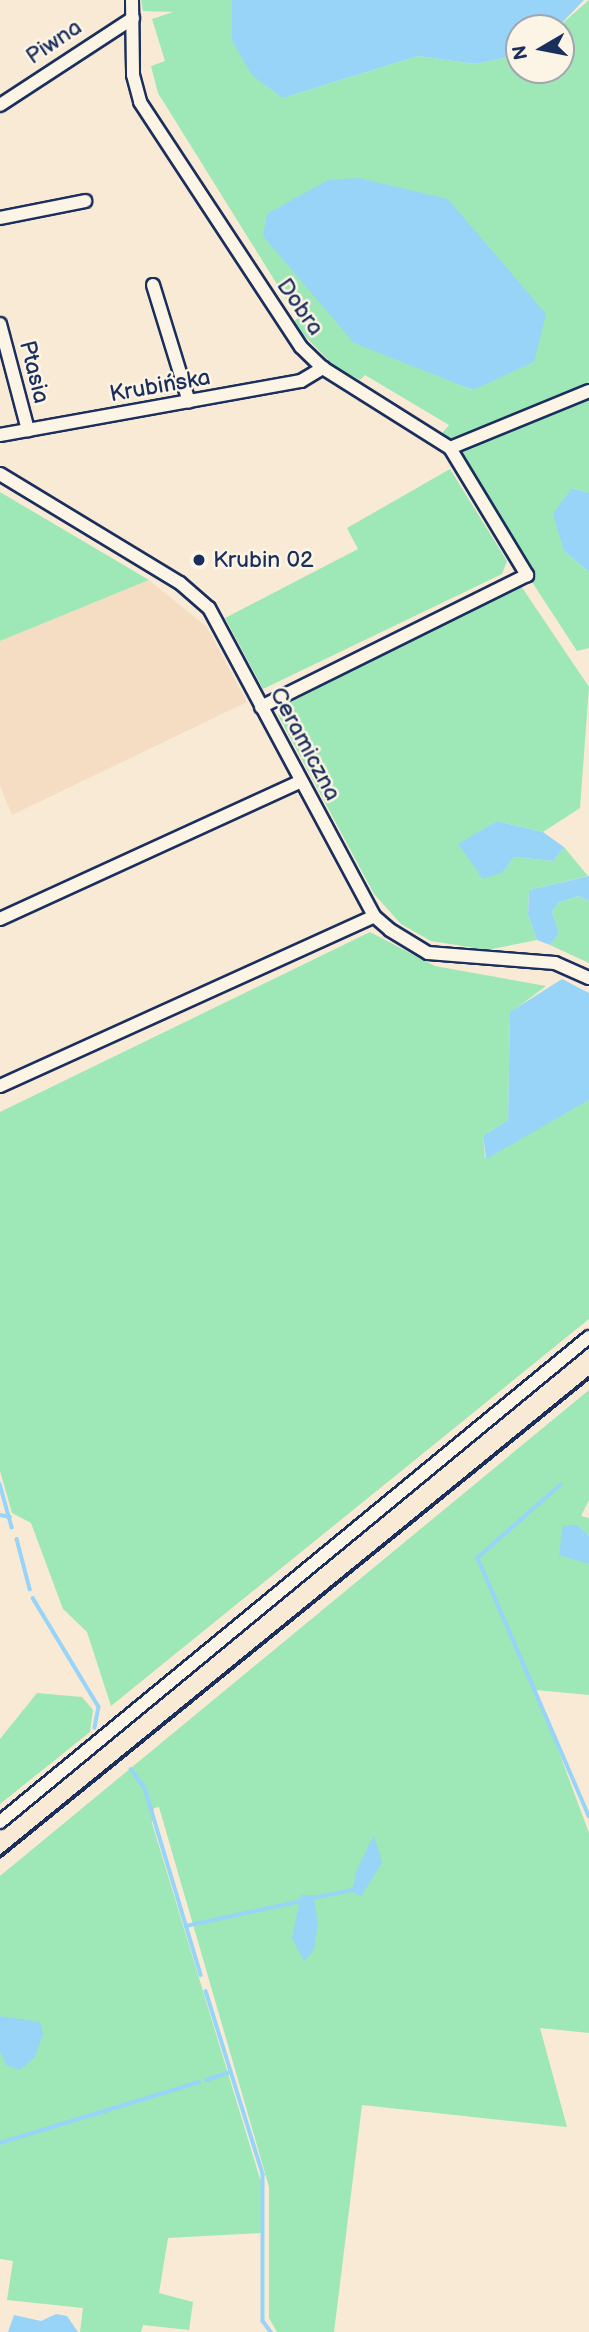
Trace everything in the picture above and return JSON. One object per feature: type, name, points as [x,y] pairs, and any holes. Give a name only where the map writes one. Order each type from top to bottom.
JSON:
[{"type":"street","name":"Dobra","points":[[132,0],[132,64],[140,102],[301,347],[323,368],[450,448],[527,575],[261,707]]},
{"type":"street","name":"Piwna","points":[[0,105],[133,18]]},
{"type":"street","points":[[0,218],[85,201]]},
{"type":"street","points":[[153,285],[189,402]]},
{"type":"street","name":"Ptasia","points":[[0,324],[28,430]]},
{"type":"street","name":"Krubińska","points":[[0,435],[301,381],[323,368]]},
{"type":"street","points":[[450,448],[589,391]]},
{"type":"street","name":"Ceramiczna","points":[[0,474],[180,583],[209,608],[374,916],[428,953],[555,963],[589,978]]},
{"type":"street","points":[[0,919],[301,781]]},
{"type":"street","points":[[0,1086],[374,916]]},
{"type":"street","points":[[0,1822],[589,1337]]},
{"type":"shaded area","points":[[149,580],[207,627],[247,702],[12,815],[0,786],[0,641]]},
{"type":"green space","points":[[141,0],[232,0],[232,41],[283,98],[418,56],[475,64],[505,58],[505,84],[575,84],[573,14],[589,0],[589,493],[572,488],[564,551],[589,572],[589,648],[577,651],[438,438],[449,425],[365,375],[360,380],[333,365],[292,323],[298,318],[158,93],[151,66],[165,61],[152,19],[173,12],[143,11]],"holes":[[[534,362],[472,390],[440,376]]]},
{"type":"green space","points":[[450,469],[507,561],[502,574],[263,689],[225,618],[358,549],[347,528]]},
{"type":"green space","points":[[0,492],[149,580],[0,641]]},
{"type":"green space","points":[[521,586],[589,687],[580,808],[543,832],[497,821],[459,844],[503,872],[514,857],[553,861],[564,847],[588,876],[529,890],[528,914],[537,940],[487,950],[431,941],[401,924],[374,894],[278,715],[281,707]]},
{"type":"green space","points":[[578,896],[589,901],[589,963],[550,945],[559,933],[552,912],[558,903]]},
{"type":"green space","points":[[370,932],[435,966],[546,986],[510,1013],[508,1120],[483,1136],[485,1158],[589,1100],[589,1319],[111,1706],[87,1632],[63,1609],[31,1523],[12,1513],[0,1471],[0,1112]]},
{"type":"green space","points":[[589,1390],[589,1500],[581,1516],[589,1518],[589,1536],[577,1525],[582,1561],[589,1564],[589,1695],[536,1690],[589,1833],[589,2033],[540,2028],[567,2127],[362,2105],[334,2332],[277,2332],[269,2318],[269,2187],[159,1807],[154,1808],[152,1823],[261,2182],[261,2233],[168,2238],[159,2293],[193,2302],[189,2330],[143,2325],[141,2332],[80,2332],[83,2308],[7,2300],[13,2261],[0,2259],[0,1876]]},
{"type":"green space","points":[[37,1693],[82,1697],[93,1710],[90,1732],[0,1804],[0,1739]]},
{"type":"water","points":[[232,0],[584,0],[570,14],[505,14],[505,58],[475,64],[418,56],[283,98],[252,75],[232,41]]},
{"type":"water","points":[[359,178],[448,199],[546,314],[534,362],[473,390],[354,343],[263,236],[267,214],[328,180]]},
{"type":"water","points":[[572,488],[589,493],[589,572],[564,551],[553,514]]},
{"type":"water","points":[[497,821],[543,832],[564,847],[553,861],[514,857],[503,872],[483,879],[458,844]]},
{"type":"water","points":[[589,876],[589,901],[578,896],[558,903],[552,912],[559,933],[550,945],[537,940],[528,914],[529,890]]},
{"type":"water","points":[[562,979],[589,993],[589,1100],[486,1159],[483,1136],[508,1120],[510,1012]]},
{"type":"water","points":[[563,1525],[577,1525],[589,1536],[589,1564],[559,1555]]},
{"type":"water","points":[[374,1835],[382,1863],[361,1896],[352,1892],[356,1872]]},
{"type":"water","points":[[301,1895],[313,1895],[318,1923],[314,1950],[304,1961],[292,1938]]},
{"type":"water","points":[[0,2016],[40,2022],[43,2034],[35,2057],[20,2070],[6,2065],[0,2051]]},
{"type":"water","points":[[56,2314],[67,2316],[78,2332],[8,2332],[14,2315],[41,2321]]},
{"type":"waterway","points":[[0,1484],[12,1527]]},
{"type":"waterway","points":[[561,1485],[478,1558],[589,1816]]},
{"type":"waterway","points":[[0,1515],[10,1517]]},
{"type":"waterway","points":[[17,1539],[30,1589]]},
{"type":"waterway","points":[[33,1598],[99,1707],[95,1728]]},
{"type":"waterway","points":[[131,1769],[145,1788],[201,1975]]},
{"type":"waterway","points":[[309,1899],[357,1889]]},
{"type":"waterway","points":[[186,1926],[302,1901]]},
{"type":"waterway","points":[[206,1991],[263,2174],[263,2321],[271,2332]]},
{"type":"waterway","points":[[206,2080],[230,2072]]},
{"type":"waterway","points":[[0,2143],[199,2082]]},
{"type":"railway","points":[[0,1857],[589,1378]]},
{"type":"place","name":"Krubin 02","points":[[199,560]]}]
